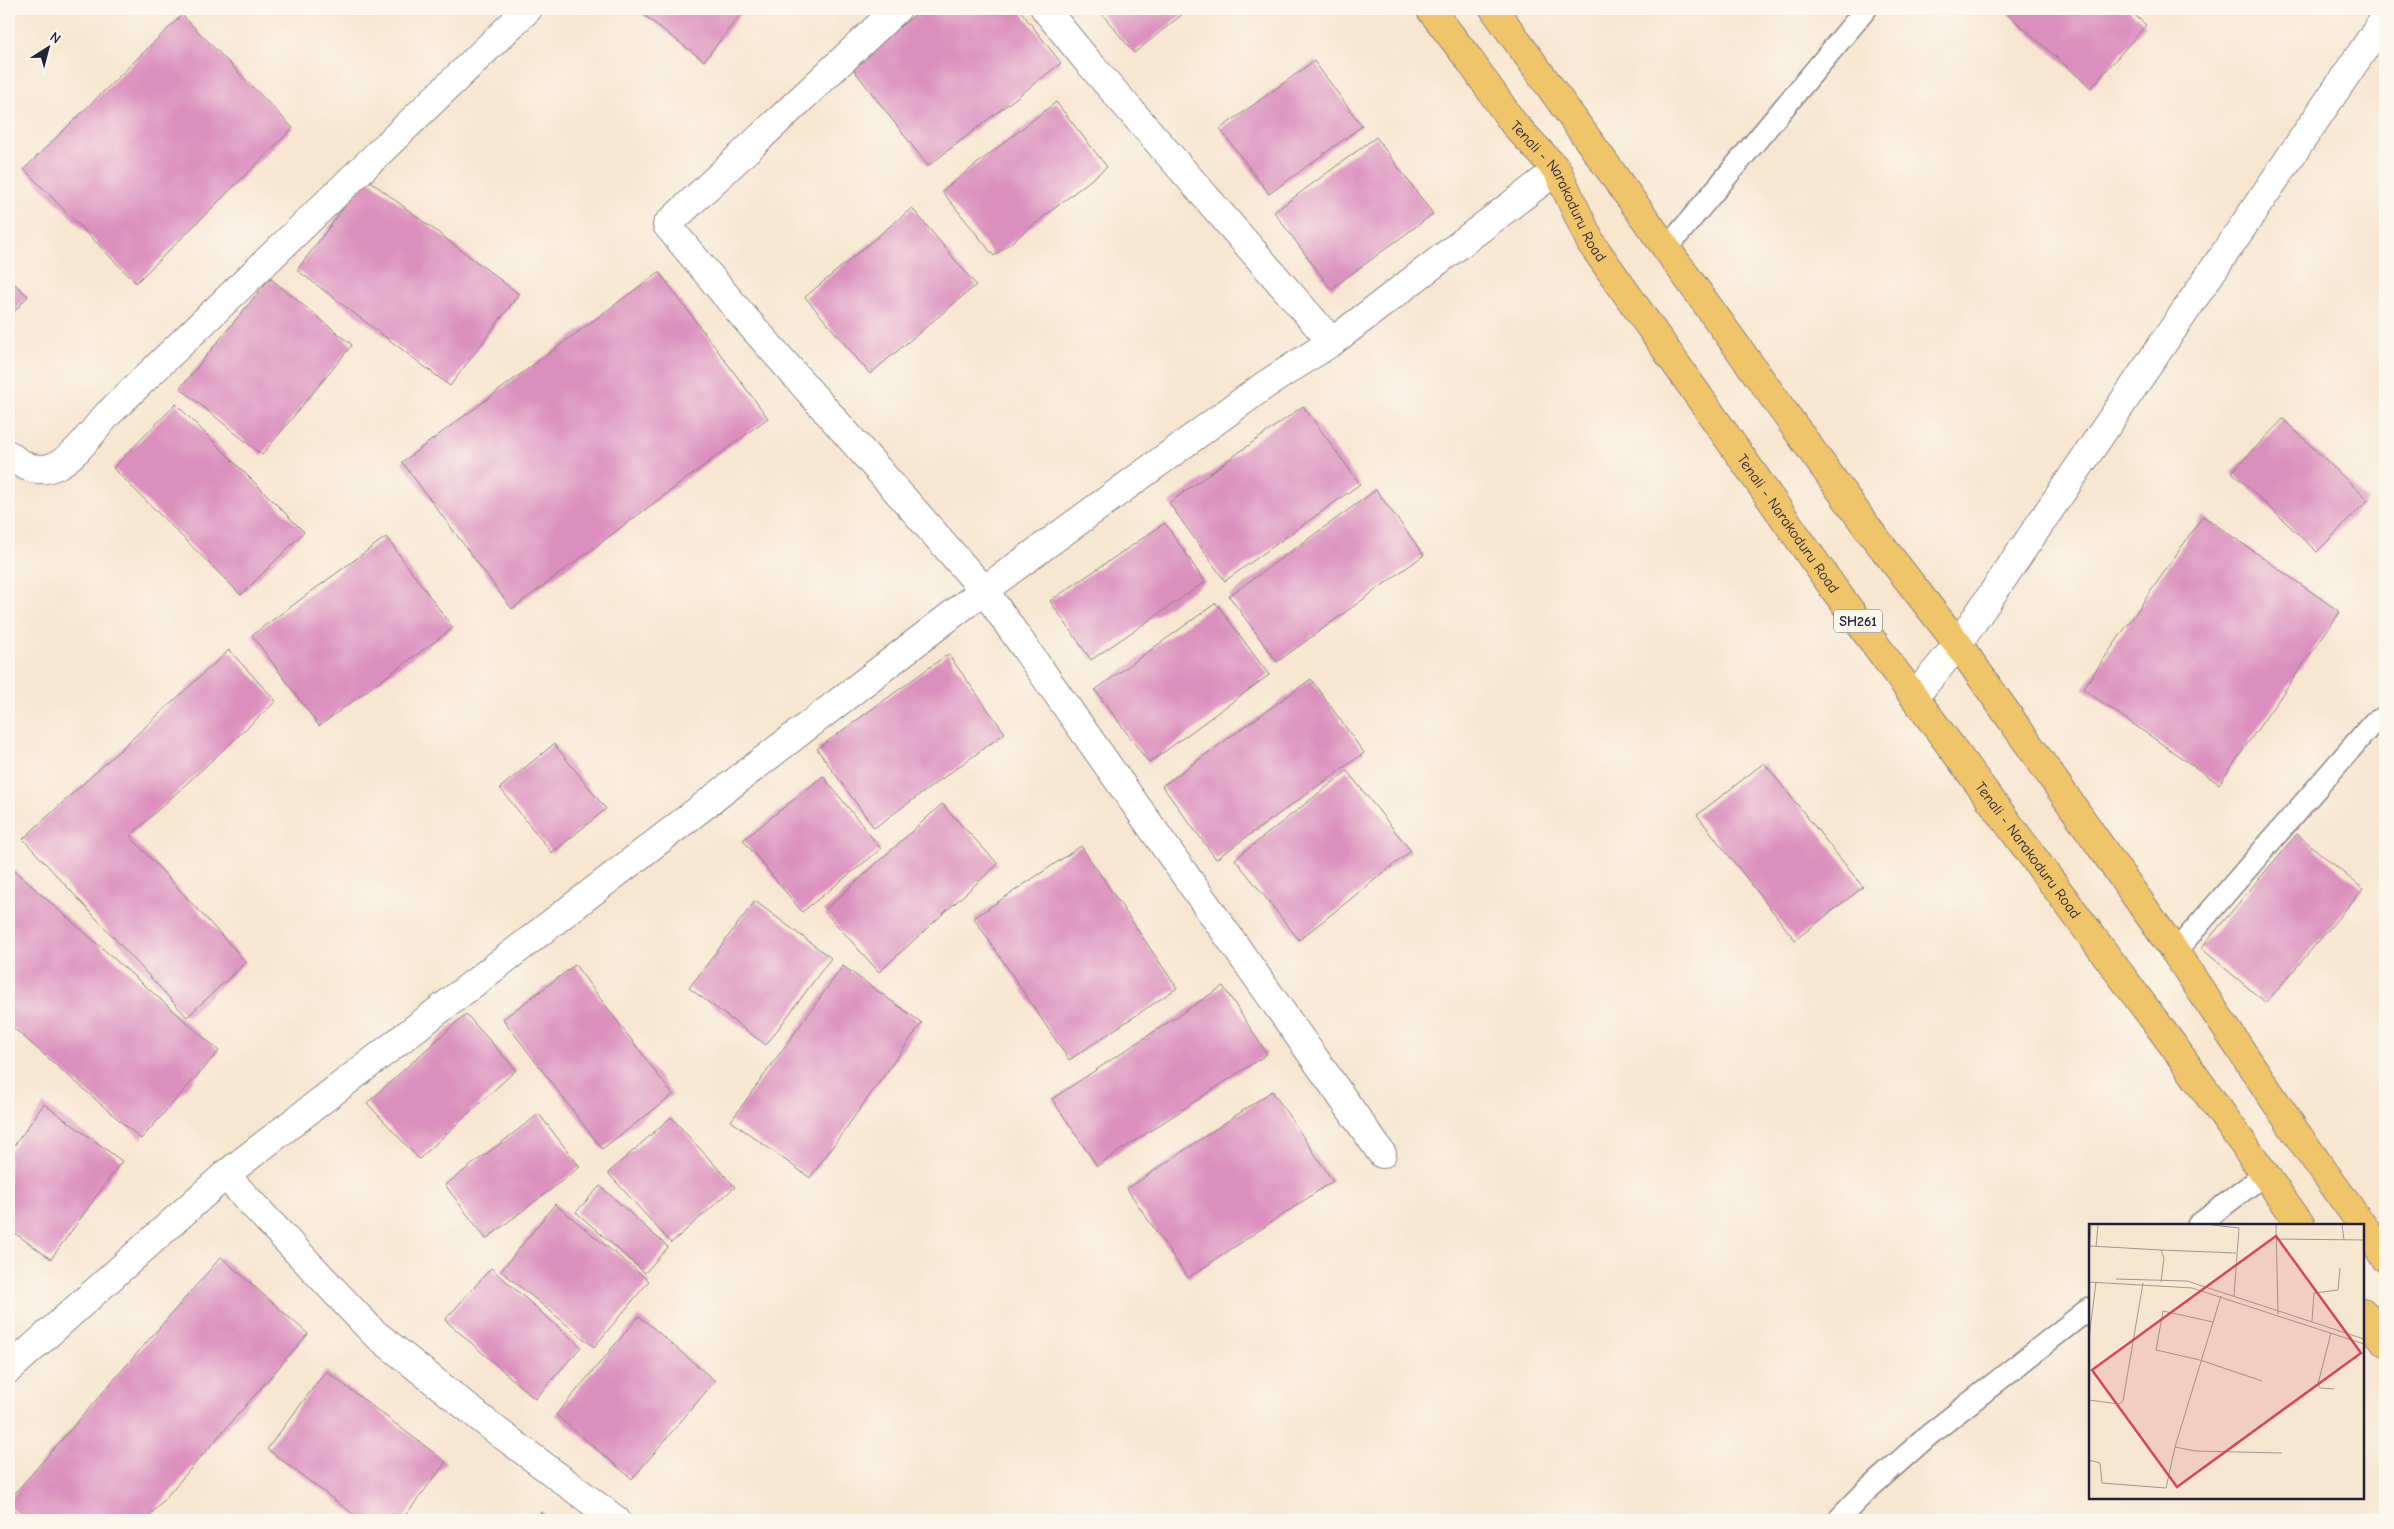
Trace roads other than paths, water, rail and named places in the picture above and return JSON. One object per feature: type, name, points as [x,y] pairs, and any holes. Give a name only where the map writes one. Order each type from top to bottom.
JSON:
[{"type":"main road","name":"Tenali - Narakoduru Road","points":[[1430,9],[1468,58],[1514,124],[1557,170],[1591,243],[1834,589],[2172,1044],[2300,1224]]},
{"type":"main road","points":[[1494,9],[1869,530],[1958,644],[2175,952],[2297,1134],[2361,1224]]},
{"type":"main road","points":[[2364,1229],[2385,1258]]},
{"type":"main road","points":[[2364,1313],[2385,1342]]},
{"type":"street","points":[[9,455],[19,464],[31,469],[45,471],[66,461],[108,414],[528,9]]},
{"type":"street","points":[[897,9],[667,225],[742,316],[984,590],[1382,1154]]},
{"type":"street","points":[[1045,9],[1084,57],[1332,342]]},
{"type":"street","points":[[1915,696],[1958,644],[2383,27]]},
{"type":"street","points":[[9,1369],[225,1175],[984,590],[1265,385],[1332,342],[1557,170]]},
{"type":"street","points":[[225,1175],[373,1332],[493,1428],[616,1520]]},
{"type":"lane","points":[[1667,248],[1866,9]]},
{"type":"lane","points":[[2175,952],[2373,723],[2385,717]]},
{"type":"lane","points":[[2199,1224],[2264,1174]]},
{"type":"lane","points":[[1838,1520],[1864,1492],[1929,1435],[2089,1309]]}]
